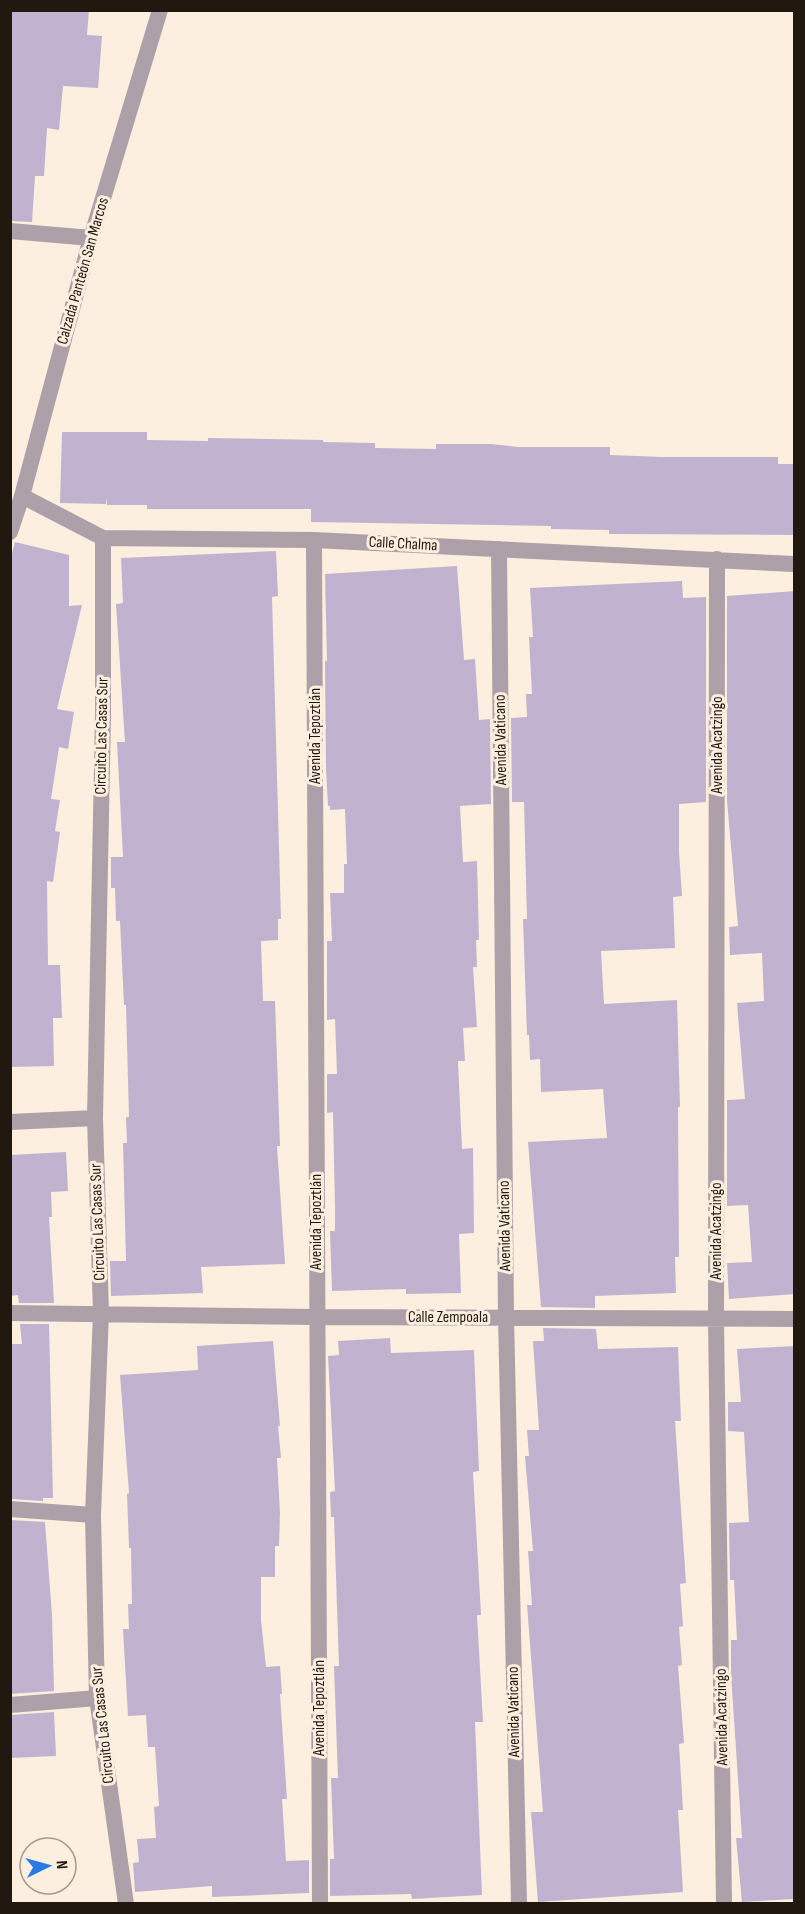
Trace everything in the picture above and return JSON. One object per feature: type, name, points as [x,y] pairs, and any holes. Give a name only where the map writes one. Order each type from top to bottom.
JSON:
[{"type":"street","name":"Calzada Panteón San Marcos","points":[[10,532],[22,496],[91,238],[160,10]]},
{"type":"street","points":[[10,231],[91,238]]},
{"type":"street","name":"Calle Chalma","points":[[22,496],[103,538],[314,540],[795,564]]},
{"type":"street","name":"Circuito Las Casas Sur","points":[[103,538],[103,715],[95,1118],[101,1313],[93,1515],[97,1698],[126,1904]]},
{"type":"street","name":"Avenida Tepoztlán","points":[[314,540],[320,1904]]},
{"type":"street","name":"Avenida Vaticano","points":[[499,549],[506,1317],[519,1904]]},
{"type":"street","name":"Avenida Acatzingo","points":[[717,559],[716,1320],[724,1904]]},
{"type":"street","points":[[10,1122],[95,1118]]},
{"type":"street","name":"Calle Zempoala","points":[[10,1312],[317,1317],[795,1319]]},
{"type":"street","points":[[10,1509],[93,1515]]},
{"type":"street","points":[[10,1705],[97,1698]]},
{"type":"building","points":[[10,10],[89,10],[87,35],[102,36],[98,88],[63,86],[59,130],[47,128],[44,176],[35,176],[32,222],[10,221]]},
{"type":"building","points":[[62,432],[147,432],[147,440],[208,441],[208,438],[323,440],[323,442],[375,443],[375,448],[436,449],[436,444],[491,444],[518,447],[610,447],[610,455],[778,457],[778,464],[795,464],[795,535],[609,534],[609,530],[551,529],[551,526],[311,522],[311,509],[147,509],[147,505],[107,505],[107,498],[106,504],[60,503]]},
{"type":"building","points":[[15,542],[69,555],[69,606],[82,605],[57,709],[74,712],[68,749],[59,747],[51,799],[60,800],[55,831],[60,832],[53,882],[47,881],[48,965],[60,965],[62,1018],[53,1018],[54,1066],[10,1067],[10,561]]},
{"type":"building","points":[[276,551],[278,596],[272,597],[281,919],[278,919],[278,940],[261,941],[263,1001],[275,1001],[280,1146],[277,1146],[285,1264],[201,1267],[203,1293],[111,1296],[110,1261],[126,1261],[123,1143],[127,1143],[126,1117],[129,1117],[126,1005],[124,1005],[120,921],[116,921],[115,888],[111,888],[111,857],[123,857],[117,742],[125,742],[116,604],[123,603],[121,558]]},
{"type":"building","points":[[457,566],[464,660],[475,659],[479,720],[490,719],[491,804],[460,806],[463,862],[477,861],[479,940],[476,940],[477,967],[473,967],[477,1027],[463,1028],[465,1061],[458,1061],[462,1149],[473,1148],[474,1233],[459,1234],[461,1293],[406,1294],[406,1289],[332,1291],[330,1231],[335,1231],[333,1112],[327,1113],[327,1074],[337,1074],[335,1019],[327,1020],[327,941],[332,941],[330,893],[344,893],[344,864],[347,864],[345,809],[330,810],[328,806],[325,574]]},
{"type":"building","points":[[682,581],[683,598],[706,597],[706,802],[679,804],[682,896],[673,897],[675,948],[601,951],[604,1004],[677,1000],[680,1107],[678,1107],[679,1257],[675,1257],[676,1293],[595,1296],[595,1308],[541,1307],[528,1142],[607,1138],[603,1089],[541,1092],[540,1059],[530,1060],[523,919],[527,919],[524,802],[512,802],[511,718],[527,717],[526,694],[532,694],[529,637],[533,637],[530,588]]},
{"type":"building","points":[[795,591],[795,1294],[729,1299],[727,1263],[752,1262],[748,1205],[727,1206],[727,1100],[745,1099],[737,1003],[764,1001],[762,953],[730,955],[729,927],[738,926],[727,801],[727,596]]},
{"type":"building","points":[[66,1152],[68,1191],[51,1192],[52,1217],[49,1217],[54,1303],[19,1303],[18,1295],[10,1296],[10,1155]]},
{"type":"building","points":[[20,1324],[49,1324],[53,1498],[43,1498],[43,1501],[10,1499],[10,1344],[22,1344]]},
{"type":"building","points":[[543,1328],[596,1329],[598,1349],[678,1347],[681,1421],[675,1421],[686,1583],[680,1584],[683,1626],[679,1627],[682,1665],[678,1666],[684,1743],[679,1744],[683,1810],[678,1810],[683,1892],[538,1902],[531,1812],[543,1812],[527,1605],[532,1605],[528,1551],[533,1551],[525,1456],[529,1456],[527,1430],[539,1430],[533,1341],[544,1341]]},
{"type":"building","points":[[390,1338],[391,1353],[474,1350],[479,1471],[473,1472],[481,1615],[477,1615],[483,1722],[475,1722],[482,1895],[412,1899],[411,1894],[330,1896],[330,1859],[334,1859],[331,1778],[338,1778],[334,1666],[339,1666],[334,1517],[331,1517],[330,1492],[335,1491],[328,1356],[339,1355],[338,1341]]},
{"type":"building","points":[[273,1341],[281,1458],[277,1458],[279,1546],[275,1546],[275,1577],[261,1577],[261,1620],[266,1667],[280,1666],[287,1799],[282,1799],[286,1861],[309,1860],[309,1893],[212,1897],[212,1886],[135,1892],[133,1863],[139,1862],[137,1839],[156,1838],[154,1807],[159,1806],[155,1747],[148,1747],[146,1715],[128,1716],[123,1629],[129,1629],[128,1604],[132,1604],[131,1548],[129,1548],[127,1494],[129,1493],[120,1375],[198,1370],[197,1346]]},
{"type":"building","points":[[795,1346],[795,1899],[742,1902],[736,1838],[742,1838],[731,1675],[731,1640],[737,1640],[734,1580],[730,1580],[729,1523],[749,1522],[744,1432],[728,1431],[728,1402],[741,1402],[737,1349]]},
{"type":"building","points":[[10,1520],[45,1522],[52,1615],[54,1691],[10,1694]]},
{"type":"building","points":[[54,1712],[56,1756],[10,1758],[10,1715]]}]
